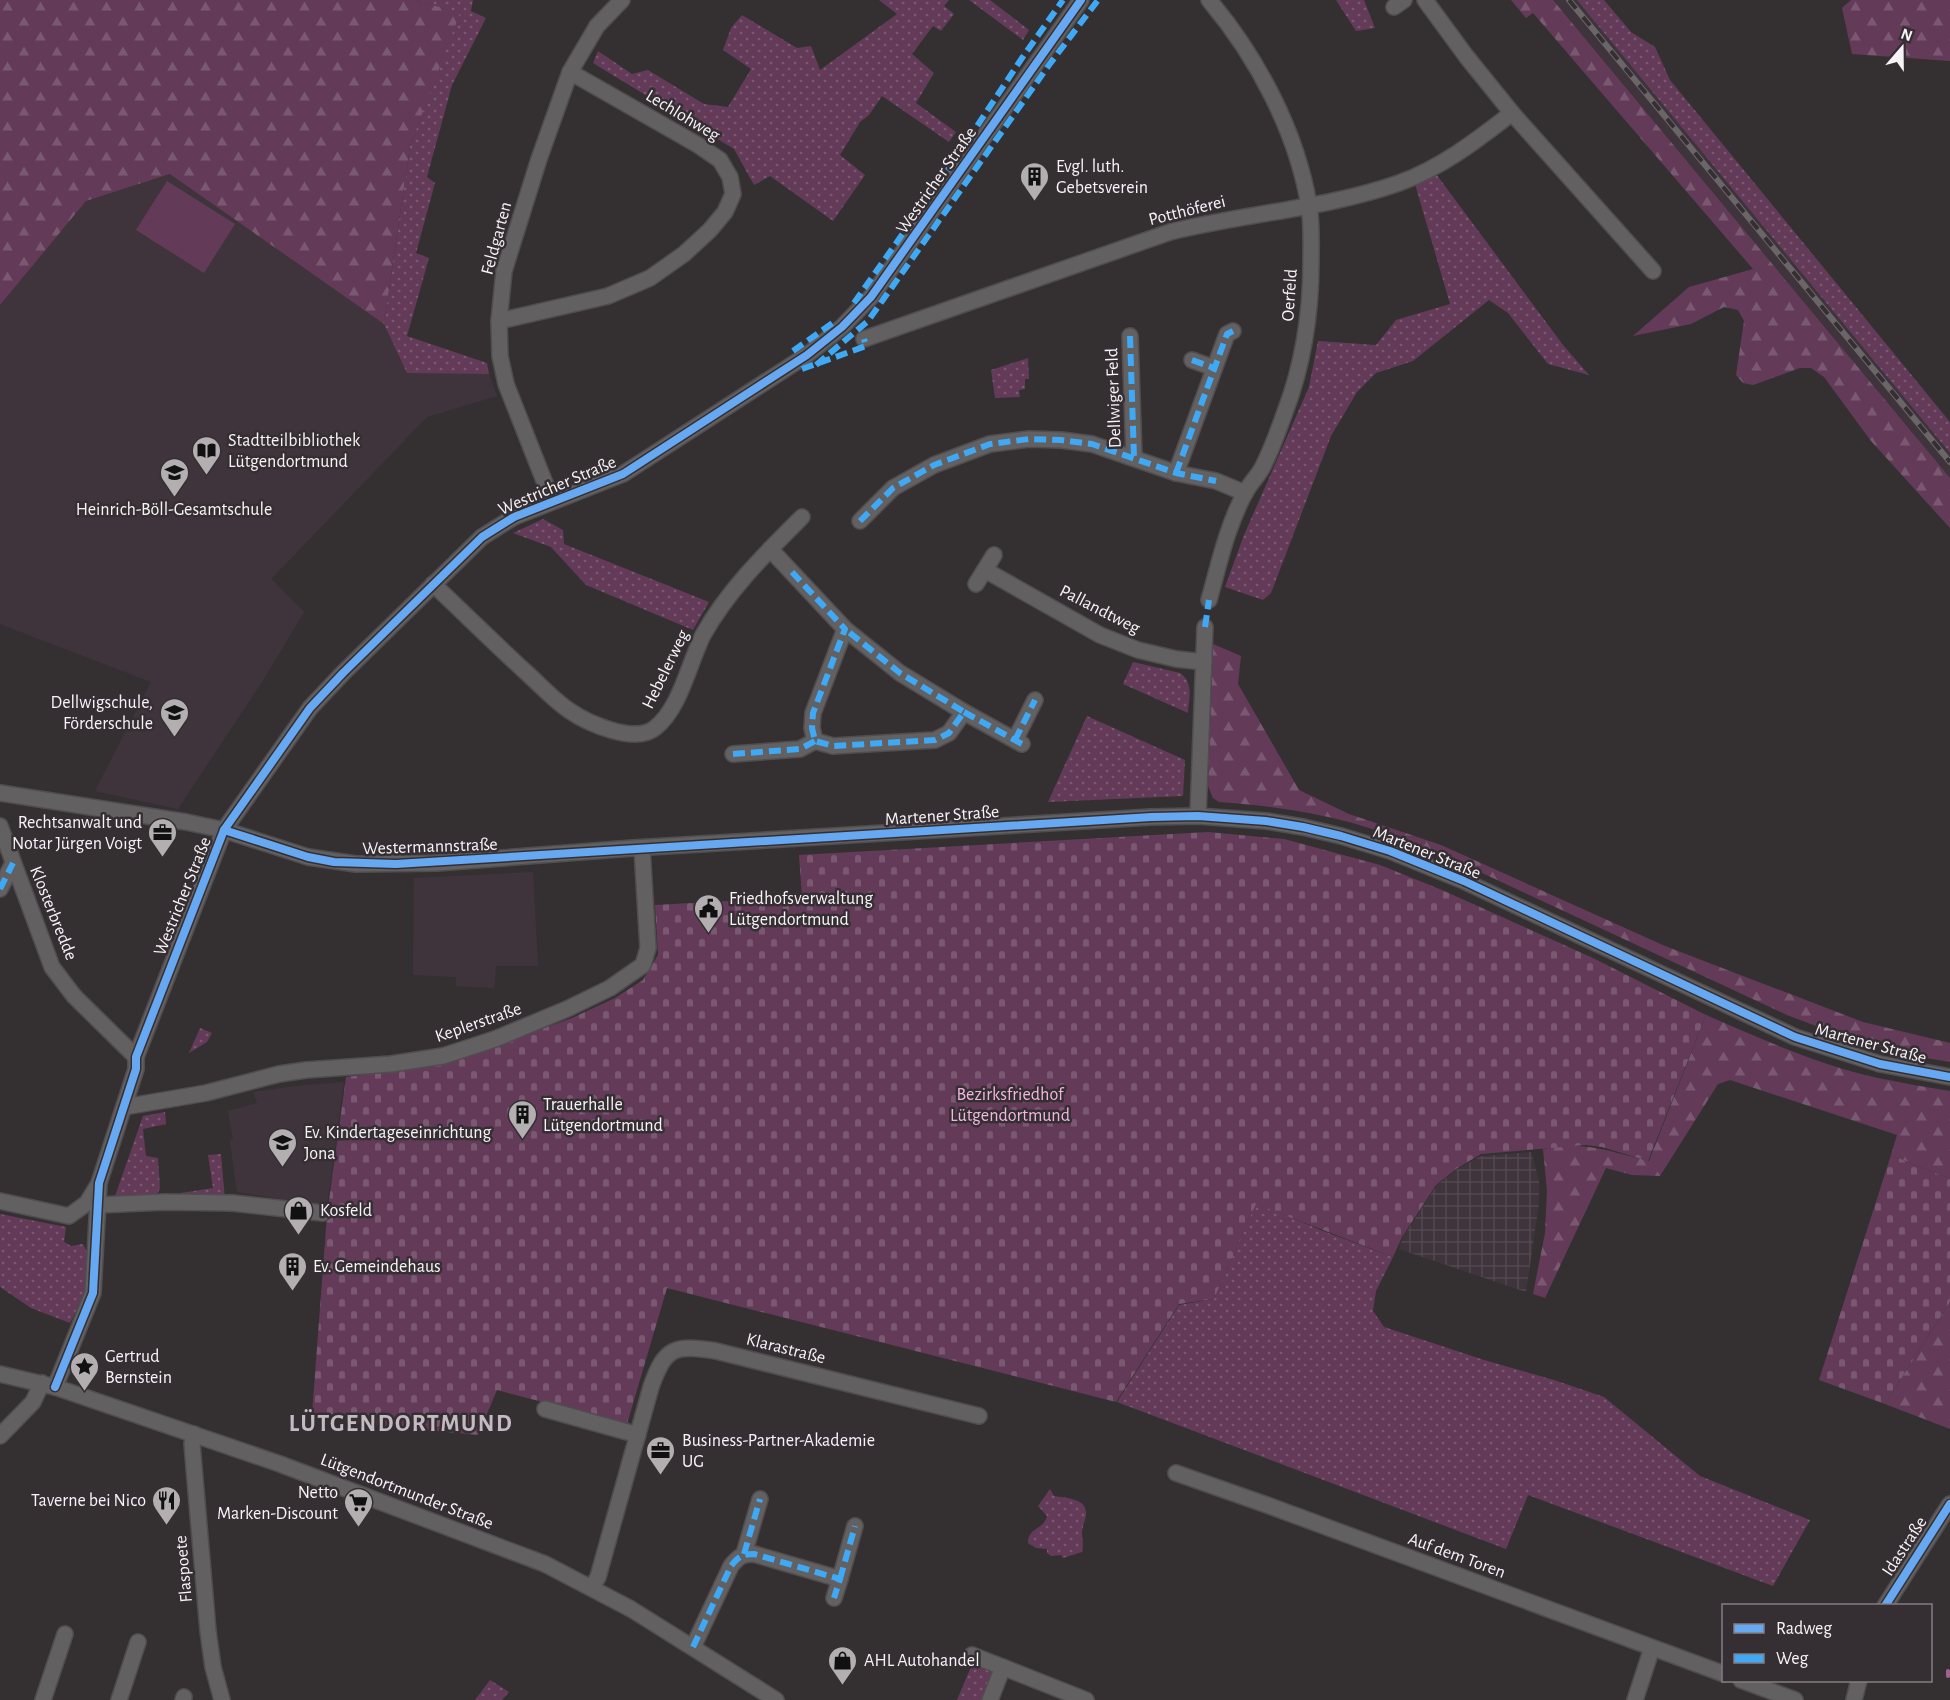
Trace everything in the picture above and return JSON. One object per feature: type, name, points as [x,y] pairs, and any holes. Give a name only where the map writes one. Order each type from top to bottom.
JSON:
[{"type":"street","name":"Feldgarten","points":[[552,501],[506,384],[500,356],[499,321],[504,271],[539,159],[570,72],[597,26],[622,0]]},
{"type":"street","name":"Westricher Straße","points":[[0,1436],[49,1385],[93,1293],[99,1183],[136,1069],[136,1058],[224,830],[310,708],[482,537],[514,518],[622,474],[807,355],[842,327],[878,288],[1081,0]]},
{"type":"street","name":"Oerfeld","points":[[1209,0],[1229,24],[1256,65],[1277,105],[1293,149],[1309,207],[1311,243],[1310,311],[1299,367],[1286,410],[1261,471],[1245,493],[1223,547],[1209,600]]},
{"type":"street","points":[[1425,0],[1512,113],[1653,271]]},
{"type":"street","name":"Lechlohweg","points":[[499,321],[608,296],[650,278],[684,254],[710,230],[725,212],[733,194],[730,177],[720,160],[698,145],[570,72]]},
{"type":"street","name":"Potthöferei","points":[[864,339],[1170,232],[1207,223],[1309,207],[1399,183],[1469,146],[1512,113]]},
{"type":"street","points":[[1176,472],[1227,334],[1233,331]]},
{"type":"street","name":"Dellwiger Feld","points":[[1130,336],[1134,458]]},
{"type":"street","points":[[1192,360],[1214,368]]},
{"type":"street","name":"Dellwiger Feld","points":[[860,521],[892,488],[934,465],[990,444],[1029,439],[1092,444],[1176,472],[1216,481],[1245,493]]},
{"type":"street","name":"Hebelerweg","points":[[433,584],[568,710],[596,724],[622,733],[642,734],[656,727],[671,710],[703,636],[746,574],[802,517]]},
{"type":"street","points":[[770,549],[845,629],[900,673],[964,712],[1018,742],[1035,700]]},
{"type":"street","points":[[976,584],[994,555]]},
{"type":"street","name":"Pallandtweg","points":[[985,570],[1100,635],[1138,650],[1176,659],[1204,662]]},
{"type":"street","points":[[1198,816],[1205,627]]},
{"type":"street","points":[[815,741],[812,728],[813,713],[845,629]]},
{"type":"street","points":[[733,754],[800,749],[815,741],[832,746],[935,740],[948,733],[964,712]]},
{"type":"street","name":"Westermannstraße","points":[[0,793],[186,822],[224,830],[308,857],[356,864],[437,863],[642,848]]},
{"type":"street","name":"Martener Straße","points":[[642,848],[1198,816],[1303,826],[1390,851],[1464,881],[1795,1037],[1880,1064],[1950,1077]]},
{"type":"street","name":"Klosterbredde","points":[[0,826],[52,967],[74,996],[136,1058]]},
{"type":"street","name":"Keplerstraße","points":[[124,1107],[206,1094],[279,1074],[391,1064],[443,1056],[495,1039],[567,1010],[622,982],[643,965],[648,948],[642,848]]},
{"type":"street","points":[[0,889],[13,863]]},
{"type":"street","points":[[0,1201],[69,1216],[87,1203],[99,1183]]},
{"type":"street","points":[[98,1205],[165,1202],[232,1203],[323,1213]]},
{"type":"street","name":"Westricher Straße","points":[[69,1216],[88,1226],[94,1237],[96,1251]]},
{"type":"street","name":"Klarastraße","points":[[592,1587],[597,1577],[658,1366],[671,1352],[685,1347],[716,1351],[979,1416]]},
{"type":"street","name":"Lütgendortmunder Straße","points":[[0,1374],[49,1385],[194,1434],[320,1478],[545,1564],[592,1587],[776,1700]]},
{"type":"street","points":[[545,1409],[638,1435]]},
{"type":"street","name":"Flaspoete","points":[[194,1434],[192,1444],[208,1631],[213,1667],[222,1700]]},
{"type":"street","name":"Auf dem Toren","points":[[1176,1473],[1722,1673]]},
{"type":"street","points":[[744,1554],[760,1499]]},
{"type":"street","name":"Idastraße","points":[[1887,1604],[1950,1504]]},
{"type":"street","points":[[834,1599],[855,1526]]},
{"type":"street","points":[[693,1647],[731,1566],[737,1558],[744,1554],[754,1554],[840,1579]]},
{"type":"street","points":[[43,1700],[65,1634]]},
{"type":"street","points":[[119,1700],[138,1642]]},
{"type":"street","points":[[1635,1700],[1652,1648]]},
{"type":"street","points":[[972,1655],[1086,1700]]},
{"type":"street","points":[[990,1700],[1003,1667]]},
{"type":"street","points":[[1746,1682],[1795,1700]]},
{"type":"street","points":[[1854,1700],[1858,1682]]},
{"type":"shaded area","points":[[1553,0],[1577,0],[1654,92],[1950,453],[1950,478]]},
{"type":"shaded area","name":"Heinrich-Böll-Gesamtschule","points":[[171,174],[384,324],[407,373],[489,374],[497,396],[427,417],[271,579],[304,612],[262,682],[178,809],[95,791],[151,682],[0,624],[0,305],[86,201]]},
{"type":"shaded area","points":[[533,872],[538,966],[496,966],[494,988],[456,986],[456,977],[413,975],[414,878]]},
{"type":"shaded area","name":"Ev. Kindertageseinrichtung Jona","points":[[344,1082],[327,1206],[237,1192],[228,1111],[257,1103],[253,1092]]},
{"type":"shaded area","points":[[1531,1152],[1539,1180],[1539,1203],[1526,1292],[1399,1249],[1403,1237],[1437,1185],[1456,1170],[1481,1156]]},
{"type":"green space","points":[[0,0],[415,0],[460,13],[410,146],[384,324],[170,174],[86,201],[0,305]]},
{"type":"green space","points":[[415,0],[473,0],[471,11],[486,18],[452,85],[427,177],[435,183],[416,253],[429,258],[407,336],[487,363],[489,374],[407,373],[384,324],[410,146],[459,13]]},
{"type":"green space","points":[[879,0],[949,0],[944,6],[954,14],[941,31],[933,26],[912,54],[934,73],[916,103],[956,132],[949,142],[882,96],[869,115],[860,122],[840,155],[865,175],[833,221],[770,176],[754,185],[734,149],[593,63],[598,51],[632,74],[648,70],[704,104],[728,107],[751,69],[723,50],[731,28],[742,15],[797,48],[811,46],[820,70],[897,14]]},
{"type":"green space","points":[[969,0],[990,0],[1029,30],[1023,40]]},
{"type":"green space","points":[[1336,0],[1364,0],[1375,28],[1356,31]]},
{"type":"green space","points":[[1511,0],[1553,0],[1950,478],[1950,528],[1871,441],[1824,377],[1811,368],[1800,368],[1753,385],[1743,383],[1736,375],[1744,321],[1738,310],[1724,307],[1691,324],[1633,336],[1689,287],[1753,269],[1533,13],[1526,18]]},
{"type":"green space","points":[[1577,0],[1604,0],[1631,32],[1655,47],[1670,80],[1950,422],[1950,453]]},
{"type":"green space","points":[[1851,0],[1950,0],[1950,61],[1852,54],[1842,8]]},
{"type":"green space","points":[[1436,174],[1563,345],[1589,375],[1548,364],[1508,313],[1489,300],[1413,361],[1376,373],[1357,392],[1331,436],[1271,593],[1263,600],[1225,587],[1244,535],[1309,387],[1318,341],[1376,345],[1396,320],[1450,304],[1415,184]]},
{"type":"green space","points":[[167,181],[235,224],[204,273],[136,230]]},
{"type":"green space","points":[[1028,358],[1029,379],[1025,379],[1025,389],[1019,390],[1020,397],[995,398],[991,370]]},
{"type":"green space","points":[[543,519],[563,530],[564,544],[709,602],[693,630],[586,585],[551,547],[513,533]]},
{"type":"green space","points":[[1213,644],[1241,656],[1238,684],[1299,790],[1349,814],[1441,845],[1665,946],[1863,1022],[1950,1043],[1950,1062],[1867,1043],[1787,1015],[1437,852],[1393,836],[1317,815],[1219,802],[1213,798],[1208,786]]},
{"type":"green space","points":[[1133,662],[1180,673],[1187,681],[1190,691],[1188,713],[1123,684]]},
{"type":"green space","points":[[1087,716],[1185,760],[1183,796],[1048,802]]},
{"type":"green space","name":"Bezirksfriedhof Lütgendortmund","points":[[1208,832],[1284,839],[1380,865],[1442,890],[1593,958],[1706,1015],[1648,1161],[1602,1147],[1586,1145],[1481,1154],[1456,1169],[1436,1185],[1402,1237],[1393,1257],[1256,1204],[1214,1299],[1179,1304],[1116,1402],[667,1288],[627,1424],[497,1390],[478,1435],[365,1424],[312,1414],[327,1215],[346,1077],[444,1064],[572,1018],[615,998],[643,980],[658,955],[655,905],[802,897],[799,855]]},
{"type":"green space","points":[[1706,1015],[1790,1051],[1856,1073],[1950,1091],[1950,1179],[1891,1155],[1897,1135],[1730,1080],[1718,1084],[1660,1176],[1632,1175],[1606,1168],[1545,1298],[1533,1294],[1545,1233],[1547,1191],[1543,1149],[1584,1146],[1649,1161]]},
{"type":"green space","points":[[200,1028],[212,1033],[207,1042],[189,1053]]},
{"type":"green space","points":[[165,1112],[166,1124],[143,1129],[146,1156],[158,1158],[160,1188],[154,1201],[113,1202],[143,1116]]},
{"type":"green space","points":[[221,1154],[225,1200],[181,1200],[181,1193],[213,1188],[208,1155]]},
{"type":"green space","points":[[1891,1155],[1950,1179],[1950,1302],[1885,1404],[1819,1380]]},
{"type":"green space","points":[[1256,1203],[1393,1257],[1376,1291],[1373,1311],[1384,1327],[1604,1397],[1700,1476],[1810,1520],[1773,1586],[1528,1495],[1506,1549],[1117,1402],[1179,1305],[1214,1299]]},
{"type":"green space","points":[[0,1214],[66,1227],[64,1242],[71,1246],[83,1244],[87,1252],[85,1293],[70,1323],[31,1308],[0,1287]]},
{"type":"green space","points":[[1950,1302],[1950,1429],[1885,1404]]},
{"type":"green space","points":[[1050,1489],[1054,1496],[1083,1504],[1086,1516],[1082,1530],[1082,1552],[1063,1558],[1061,1555],[1051,1556],[1047,1553],[1047,1549],[1036,1548],[1028,1543],[1033,1531],[1045,1521],[1047,1516],[1038,1506]]},
{"type":"green space","points":[[973,1662],[994,1669],[984,1700],[957,1700]]},
{"type":"green space","points":[[490,1680],[509,1692],[502,1700],[475,1700]]},
{"type":"waterway","points":[[1948,1671],[1948,1676]]},
{"type":"railway","points":[[1569,0],[1950,462]]},
{"type":"marked path","points":[[854,303],[1063,0]]},
{"type":"marked path","points":[[816,365],[868,321],[1049,65],[1098,0]]},
{"type":"marked path","points":[[793,351],[834,322]]},
{"type":"marked path","points":[[1176,473],[1227,334],[1233,331]]},
{"type":"marked path","points":[[1130,336],[1134,458]]},
{"type":"marked path","points":[[802,369],[866,346],[864,339]]},
{"type":"marked path","points":[[1192,360],[1214,368]]},
{"type":"marked path","points":[[860,521],[893,488],[934,465],[990,444],[1029,439],[1092,444],[1176,473],[1216,481]]},
{"type":"marked path","points":[[792,572],[845,629],[813,713],[812,728],[815,741],[833,746],[935,740],[949,733],[964,712],[900,673],[845,629]]},
{"type":"marked path","points":[[1205,627],[1209,600]]},
{"type":"marked path","points":[[1015,740],[1035,700]]},
{"type":"marked path","points":[[964,712],[1022,744]]},
{"type":"marked path","points":[[733,754],[800,749],[815,741]]},
{"type":"marked path","points":[[0,889],[13,863]]},
{"type":"marked path","points":[[744,1554],[760,1499]]},
{"type":"marked path","points":[[840,1579],[855,1526]]},
{"type":"marked path","points":[[693,1647],[731,1566],[743,1555],[754,1554],[840,1579],[834,1598]]},
{"type":"cycle path","points":[[55,1387],[93,1293],[99,1183],[136,1069],[136,1057],[224,830],[310,708],[482,537],[514,517],[623,474],[807,355],[842,327],[871,297],[1081,0]]},
{"type":"cycle path","points":[[224,830],[308,857],[334,862],[396,864],[1151,817],[1198,816],[1266,821],[1341,836],[1390,851],[1464,881],[1795,1037],[1880,1064],[1950,1077]]},
{"type":"cycle path","points":[[1886,1604],[1950,1504]]},
{"type":"place","name":"Evgl. luth. Gebetsverein","points":[[1035,202]]},
{"type":"place","name":"Stadtteilbibliothek Lütgendortmund","points":[[207,476]]},
{"type":"place","name":"Heinrich-Böll-Gesamtschule","points":[[174,498]]},
{"type":"place","name":"Dellwigschule, Förderschule","points":[[174,738]]},
{"type":"place","name":"Rechtsanwalt und Notar Jürgen Voigt","points":[[163,858]]},
{"type":"place","name":"Friedhofsverwaltung Lütgendortmund","points":[[708,934]]},
{"type":"place","name":"Trauerhalle Lütgendortmund","points":[[522,1140]]},
{"type":"place","name":"Ev. Kindertageseinrichtung Jona","points":[[283,1168]]},
{"type":"place","name":"Kosfeld","points":[[299,1236]]},
{"type":"place","name":"Ev. Gemeindehaus","points":[[292,1292]]},
{"type":"place","name":"Gertrud Bernstein","points":[[84,1392]]},
{"type":"place","name":"Business-Partner-Akademie UG","points":[[661,1476]]},
{"type":"place","name":"Taverne bei Nico","points":[[167,1526]]},
{"type":"place","name":"Netto Marken-Discount","points":[[359,1528]]},
{"type":"place","name":"AHL Autohandel","points":[[843,1686]]},
{"type":"district","name":"LÜTGENDORTMUND","points":[[401,1423]]}]
